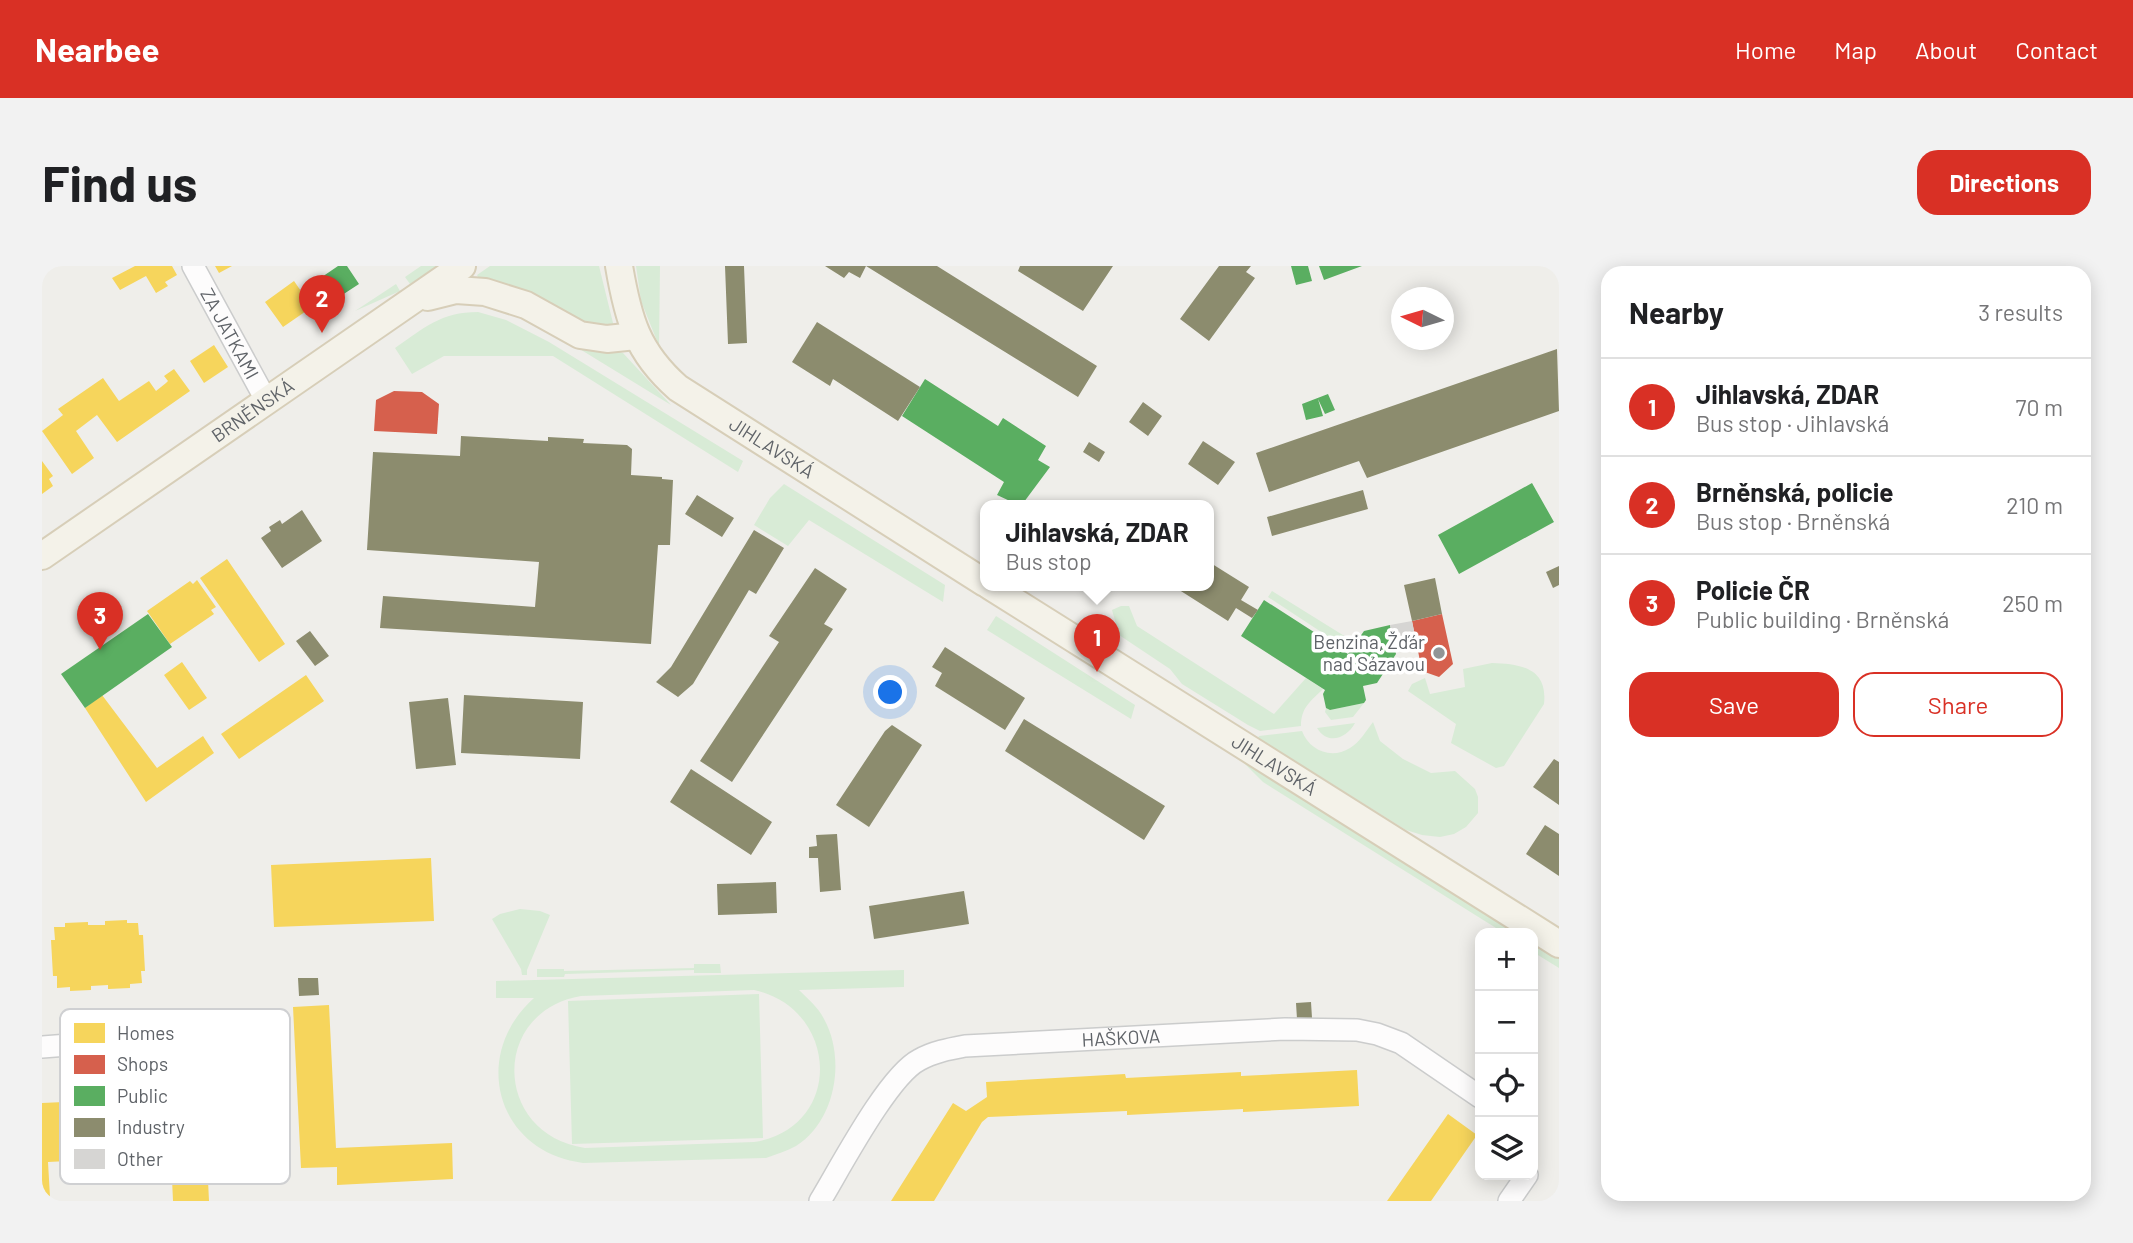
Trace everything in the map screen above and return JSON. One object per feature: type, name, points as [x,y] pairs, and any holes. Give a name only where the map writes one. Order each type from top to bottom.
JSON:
[{"type":"main road","name":"BRNĚNSKÁ","points":[[42,556],[463,266]]},
{"type":"main road","name":"JIHLAVSKÁ","points":[[619,266],[636,336],[662,374],[698,402],[980,580]]},
{"type":"main road","points":[[419,298],[456,290],[485,292],[526,305],[580,335],[607,339],[636,336]]},
{"type":"main road","name":"JIHLAVSKÁ","points":[[998,591],[1559,944]]},
{"type":"street","name":"ZA JATKAMI","points":[[193,266],[266,400]]},
{"type":"street","name":"HAŠKOVA","points":[[820,1201],[895,1081],[918,1060],[942,1050],[965,1046],[1285,1029],[1357,1030],[1401,1043],[1475,1094]]},
{"type":"street","points":[[42,1047],[60,1046]]},
{"type":"street","points":[[1509,1201],[1524,1180]]},
{"type":"green space","points":[[421,266],[437,266],[410,284],[405,277]]},
{"type":"green space","points":[[490,266],[599,266],[614,327],[594,328],[480,281],[477,275]]},
{"type":"green space","points":[[636,266],[660,266],[659,346],[641,301]]},
{"type":"green space","points":[[396,284],[400,291],[355,311]]},
{"type":"green space","points":[[478,312],[506,320],[549,342],[743,461],[738,472],[553,356],[444,356],[412,374],[395,348],[443,318]]},
{"type":"green space","points":[[565,340],[623,353],[671,405]]},
{"type":"green space","points":[[784,484],[945,585],[943,602],[809,520],[788,546],[754,525],[770,498]]},
{"type":"green space","points":[[1272,591],[1346,637],[1341,645],[1268,597]]},
{"type":"green space","points":[[1129,606],[1137,626],[1274,714],[1306,678],[1323,689],[1305,709],[1301,726],[1260,731],[1182,684],[1170,669],[1119,635],[1112,610]]},
{"type":"green space","points":[[996,616],[1135,705],[1131,719],[987,630]]},
{"type":"green space","points":[[1492,663],[1530,670],[1537,675],[1544,692],[1544,704],[1504,766],[1496,768],[1451,743],[1456,724],[1408,691],[1412,684],[1425,678],[1430,694],[1465,687],[1463,669]]},
{"type":"green space","points":[[1364,703],[1353,717],[1331,720],[1325,712],[1326,708],[1330,710]]},
{"type":"green space","points":[[1373,722],[1380,741],[1403,759],[1431,773],[1455,771],[1475,789],[1478,813],[1466,827],[1454,834],[1440,837],[1406,830],[1258,738],[1302,731],[1315,748],[1335,753],[1354,746]]},
{"type":"green space","points":[[1355,723],[1347,733],[1337,738],[1326,737],[1317,728]]},
{"type":"green space","points":[[1242,761],[1510,928],[1496,928],[1263,782]]},
{"type":"green space","points":[[520,909],[550,915],[527,975],[522,975],[492,919]]},
{"type":"green space","points":[[1538,946],[1559,959],[1559,968],[1538,955]]},
{"type":"green space","points":[[694,964],[720,964],[721,973],[694,973],[694,970],[537,977],[537,969],[564,971],[694,968]]},
{"type":"green space","points":[[904,970],[904,987],[799,990],[824,1019],[835,1052],[835,1070],[828,1105],[820,1121],[810,1135],[796,1146],[766,1158],[583,1163],[553,1155],[530,1141],[512,1121],[502,1098],[498,1072],[502,1046],[514,1021],[534,998],[496,998],[496,981]],"holes":[[[754,990],[782,1001],[803,1020],[816,1043],[820,1068],[816,1093],[804,1115],[783,1132],[754,1142],[585,1148],[555,1138],[533,1121],[519,1098],[514,1073],[518,1048],[530,1025],[551,1007],[581,996]]]},
{"type":"green space","points":[[759,994],[763,1138],[572,1144],[568,1001]]},
{"type":"building: Homes","points":[[135,266],[172,266],[177,275],[165,282],[168,286],[156,293],[146,276],[120,290],[112,278]]},
{"type":"building: Homes","points":[[215,266],[232,266],[219,273]]},
{"type":"building: Homes","points":[[294,281],[312,307],[283,327],[265,302]]},
{"type":"building: Homes","points":[[214,345],[228,367],[204,383],[190,361]]},
{"type":"building: Homes","points":[[174,369],[190,391],[117,442],[97,415],[76,431],[94,458],[72,474],[42,431],[63,415],[58,409],[103,378],[119,401],[149,381],[156,391],[168,381],[164,376]]},
{"type":"building: Homes","points":[[42,461],[53,476],[49,479],[53,486],[42,494]]},
{"type":"building: Homes","points":[[227,559],[285,644],[259,662],[200,578]]},
{"type":"building: Homes","points":[[197,580],[216,607],[211,610],[214,614],[170,644],[147,611],[190,581],[193,584]]},
{"type":"building: Homes","points":[[182,662],[207,698],[189,710],[164,675]]},
{"type":"building: Homes","points":[[306,675],[324,701],[239,759],[221,734]]},
{"type":"building: Homes","points":[[102,695],[157,768],[203,736],[214,753],[146,802],[85,708]]},
{"type":"building: Homes","points":[[431,858],[434,921],[274,927],[271,865]]},
{"type":"building: Homes","points":[[127,920],[127,923],[138,923],[139,935],[143,935],[145,971],[141,971],[142,983],[130,984],[130,988],[108,989],[108,985],[91,986],[91,990],[70,991],[70,987],[57,988],[57,976],[53,976],[51,940],[55,940],[54,927],[65,927],[65,923],[88,922],[88,925],[105,925],[105,921]]},
{"type":"building: Homes","points":[[329,1005],[336,1148],[452,1143],[453,1179],[337,1185],[337,1167],[301,1168],[293,1007]]},
{"type":"building: Homes","points":[[1357,1070],[1359,1106],[1243,1112],[1243,1109],[1127,1115],[1127,1111],[988,1117],[982,1122],[934,1201],[891,1201],[953,1103],[966,1111],[987,1097],[986,1082],[1125,1074],[1126,1078]]},
{"type":"building: Homes","points":[[60,1102],[60,1161],[48,1162],[50,1197],[42,1198],[42,1103]]},
{"type":"building: Homes","points":[[1448,1114],[1475,1134],[1475,1138],[1431,1201],[1387,1201]]},
{"type":"building: Homes","points":[[172,1184],[208,1184],[209,1201],[173,1201]]},
{"type":"building: Shops","points":[[394,391],[422,392],[439,404],[437,434],[374,431],[376,400]]},
{"type":"building: Shops","points":[[1442,614],[1453,664],[1439,677],[1422,671],[1412,621]]},
{"type":"building: Public","points":[[338,266],[347,266],[359,284],[333,301],[319,279]]},
{"type":"building: Public","points":[[1291,266],[1308,266],[1312,281],[1296,285]]},
{"type":"building: Public","points":[[1319,266],[1362,266],[1324,280]]},
{"type":"building: Public","points":[[925,379],[998,426],[1003,418],[1046,446],[1038,460],[1050,467],[1025,500],[1008,500],[997,495],[1004,482],[902,416]]},
{"type":"building: Public","points":[[1328,394],[1335,410],[1325,414],[1318,399],[1323,416],[1306,420],[1302,404]]},
{"type":"building: Public","points":[[1532,483],[1554,522],[1459,574],[1438,535]]},
{"type":"building: Public","points":[[1264,600],[1348,654],[1364,631],[1390,625],[1396,654],[1377,683],[1363,686],[1366,700],[1364,703],[1330,710],[1326,708],[1323,694],[1325,690],[1241,636]]},
{"type":"building: Public","points":[[148,614],[172,647],[85,708],[61,674]]},
{"type":"building: Industry","points":[[725,266],[744,266],[747,343],[728,344]]},
{"type":"building: Industry","points":[[825,266],[866,266],[860,278],[849,272],[844,278]]},
{"type":"building: Industry","points":[[866,266],[937,266],[1097,366],[1078,397]]},
{"type":"building: Industry","points":[[1020,266],[1113,266],[1083,311],[1018,271]]},
{"type":"building: Industry","points":[[1219,266],[1251,266],[1246,272],[1255,278],[1209,341],[1180,319]]},
{"type":"building: Industry","points":[[817,322],[920,387],[898,421],[833,379],[830,386],[792,362]]},
{"type":"building: Industry","points":[[1557,349],[1559,411],[1367,478],[1359,461],[1269,492],[1256,453]]},
{"type":"building: Industry","points":[[1143,402],[1162,416],[1148,436],[1129,422]]},
{"type":"building: Industry","points":[[461,436],[548,441],[548,437],[584,439],[583,443],[627,445],[632,449],[631,475],[673,480],[670,545],[658,545],[651,644],[380,628],[383,596],[535,607],[539,562],[367,550],[373,452],[460,456]]},
{"type":"building: Industry","points":[[1203,441],[1235,462],[1218,485],[1188,464]]},
{"type":"building: Industry","points":[[1089,442],[1105,452],[1099,462],[1083,452]]},
{"type":"building: Industry","points":[[1363,490],[1368,509],[1272,536],[1267,517]]},
{"type":"building: Industry","points":[[697,495],[734,518],[722,537],[685,514]]},
{"type":"building: Industry","points":[[302,510],[322,541],[282,568],[261,538],[271,531],[269,527],[280,520],[282,524]]},
{"type":"building: Industry","points":[[754,530],[784,548],[756,594],[749,590],[693,684],[678,697],[656,682],[671,667]]},
{"type":"building: Industry","points":[[1214,565],[1249,587],[1241,600],[1258,610],[1252,618],[1236,608],[1228,621],[1181,591],[1214,591]]},
{"type":"building: Industry","points":[[1559,566],[1559,585],[1553,588],[1546,572]]},
{"type":"building: Industry","points":[[815,568],[847,589],[824,624],[833,629],[732,782],[700,761],[779,642],[769,636]]},
{"type":"building: Industry","points":[[1435,578],[1442,614],[1412,621],[1404,585]]},
{"type":"building: Industry","points":[[310,631],[329,656],[315,666],[296,641]]},
{"type":"building: Industry","points":[[945,647],[1025,698],[1005,730],[935,686],[942,673],[932,667]]},
{"type":"building: Industry","points":[[464,695],[583,702],[580,759],[461,753]]},
{"type":"building: Industry","points":[[448,698],[456,765],[416,769],[409,702]]},
{"type":"building: Industry","points":[[1024,719],[1165,806],[1144,840],[1005,751]]},
{"type":"building: Industry","points":[[892,725],[922,745],[869,827],[836,805],[885,731]]},
{"type":"building: Industry","points":[[1554,759],[1559,762],[1559,805],[1533,787]]},
{"type":"building: Industry","points":[[691,769],[772,822],[751,855],[670,802]]},
{"type":"building: Industry","points":[[1545,825],[1559,834],[1559,876],[1526,854]]},
{"type":"building: Industry","points":[[837,834],[841,890],[820,892],[818,858],[809,858],[809,847],[817,846],[816,835]]},
{"type":"building: Industry","points":[[776,882],[777,913],[718,915],[717,884]]},
{"type":"building: Industry","points":[[964,891],[969,924],[874,939],[869,906]]},
{"type":"building: Industry","points":[[298,978],[318,978],[319,995],[299,996]]},
{"type":"building: Industry","points":[[1311,1002],[1312,1018],[1297,1019],[1296,1003]]},
{"type":"building: Other","points":[[1412,621],[1417,646],[1395,650],[1390,625]]},
{"type":"place","name":"Brněnská, policie","points":[[322,333]]},
{"type":"place","name":"Policie ČR","points":[[100,650]]},
{"type":"place","name":"Benzina, Žďár nad Sázavou","points":[[1439,653]]},
{"type":"place","name":"Jihlavská, ZDAR","points":[[1097,672]]}]
